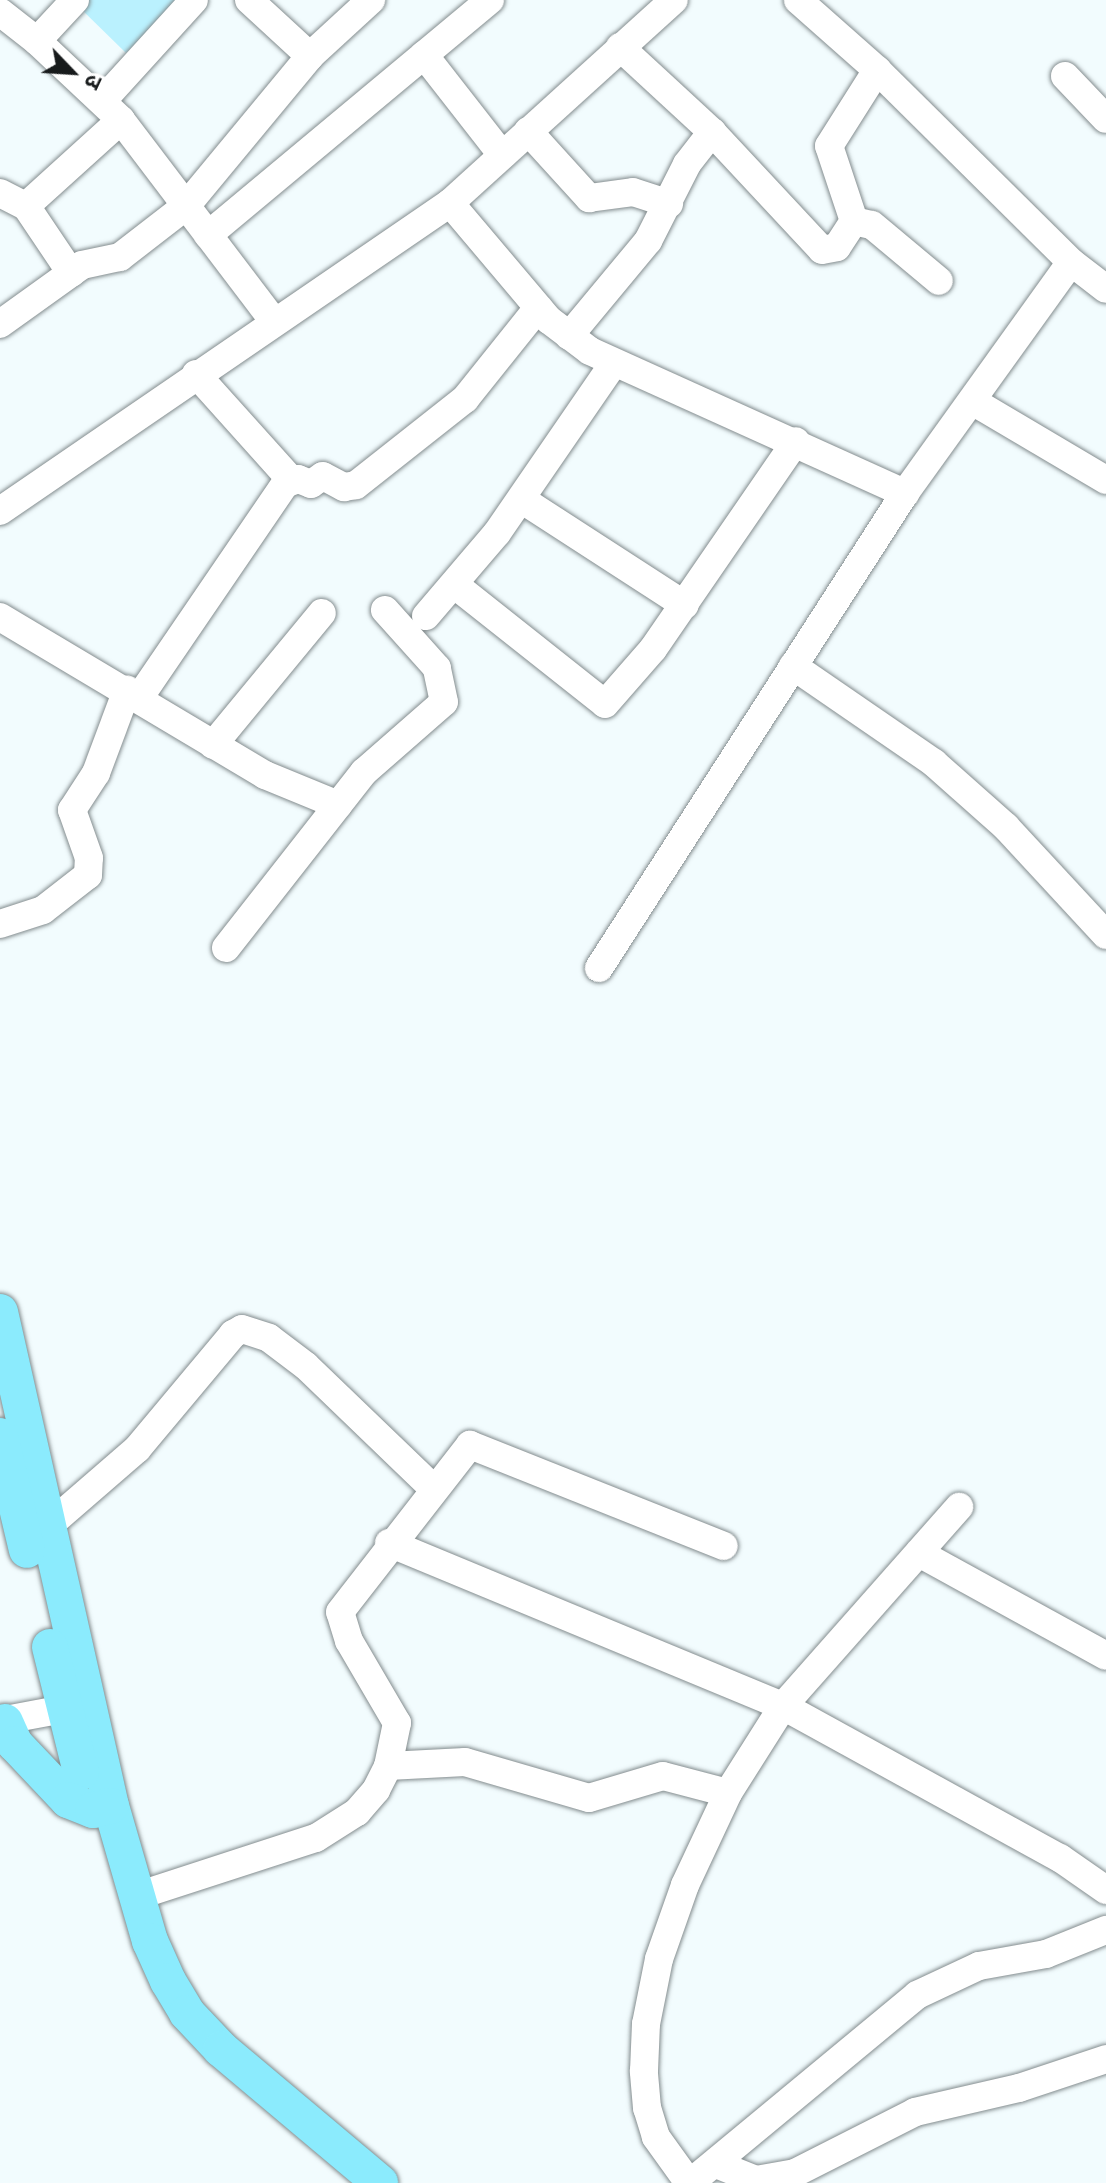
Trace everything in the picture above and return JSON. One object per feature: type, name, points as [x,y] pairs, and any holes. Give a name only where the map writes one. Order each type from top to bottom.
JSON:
[{"type":"main road","points":[[0,1312],[47,1527],[76,1708]]},
{"type":"main road","points":[[0,1436],[102,1808],[131,1955],[171,2032],[197,2061],[347,2183]]},
{"type":"main road","points":[[3,1721],[15,1744],[55,1789],[102,1808],[168,1981],[187,2013],[221,2049],[380,2183]]},
{"type":"street","points":[[37,41],[75,0]]},
{"type":"street","points":[[71,273],[9,203],[112,110],[194,0]]},
{"type":"street","points":[[249,0],[310,56]]},
{"type":"street","points":[[0,324],[82,265],[120,257],[186,206],[310,56],[371,0]]},
{"type":"street","points":[[208,235],[490,0]]},
{"type":"street","points":[[0,511],[273,320],[450,203],[674,0]]},
{"type":"street","points":[[798,0],[877,70],[1071,262],[1106,289]]},
{"type":"street","points":[[0,12],[37,41],[112,110],[273,320]]},
{"type":"street","points":[[620,47],[712,132],[814,246],[822,250],[837,247],[854,221]]},
{"type":"street","points":[[424,55],[502,155]]},
{"type":"street","points":[[854,221],[829,146],[877,70]]},
{"type":"street","points":[[1065,76],[1106,119]]},
{"type":"street","points":[[528,131],[589,198],[633,192],[669,204]]},
{"type":"street","points":[[569,336],[648,241],[687,164],[712,132]]},
{"type":"street","points":[[450,203],[538,308],[569,336],[614,363],[796,441],[905,493]]},
{"type":"street","points":[[854,221],[872,225],[939,281]]},
{"type":"street","points":[[599,968],[905,493],[974,402],[1071,262]]},
{"type":"street","points":[[196,374],[291,480],[311,484],[323,476],[344,487],[356,485],[465,399],[538,308]]},
{"type":"street","points":[[426,616],[455,585],[521,499],[614,363]]},
{"type":"street","points":[[974,402],[1106,480]]},
{"type":"street","points":[[455,585],[605,704],[630,680],[685,605],[796,441]]},
{"type":"street","points":[[0,924],[43,910],[88,875],[89,858],[72,810],[96,773],[133,694],[256,521],[291,480]]},
{"type":"street","points":[[521,499],[685,605]]},
{"type":"street","points":[[226,948],[379,756],[444,702],[437,668],[385,610]]},
{"type":"street","points":[[213,745],[322,613]]},
{"type":"street","points":[[0,617],[275,780],[338,805]]},
{"type":"street","points":[[793,666],[934,763],[1006,827],[1106,935]]},
{"type":"street","points":[[47,1527],[137,1449],[233,1334],[242,1329],[269,1338],[327,1384],[434,1489]]},
{"type":"street","points":[[137,1896],[336,1828],[376,1790],[388,1766],[397,1723],[340,1622],[345,1600],[462,1452],[478,1445],[724,1546]]},
{"type":"street","points":[[959,1507],[783,1706],[728,1793],[685,1885],[659,1959],[646,2024],[647,2108],[656,2137],[690,2183],[917,1995],[979,1966],[1046,1954],[1106,1930]]},
{"type":"street","points":[[389,1543],[783,1706],[1060,1858],[1106,1890]]},
{"type":"street","points":[[919,1553],[1106,1656]]},
{"type":"street","points":[[3,1721],[76,1708]]},
{"type":"street","points":[[388,1766],[465,1762],[589,1798],[663,1776],[728,1793]]},
{"type":"street","points":[[716,2164],[756,2180],[795,2173],[915,2112],[1019,2088],[1106,2059]]},
{"type":"shaded area","points":[[86,0],[178,0],[126,53],[79,7]]}]
